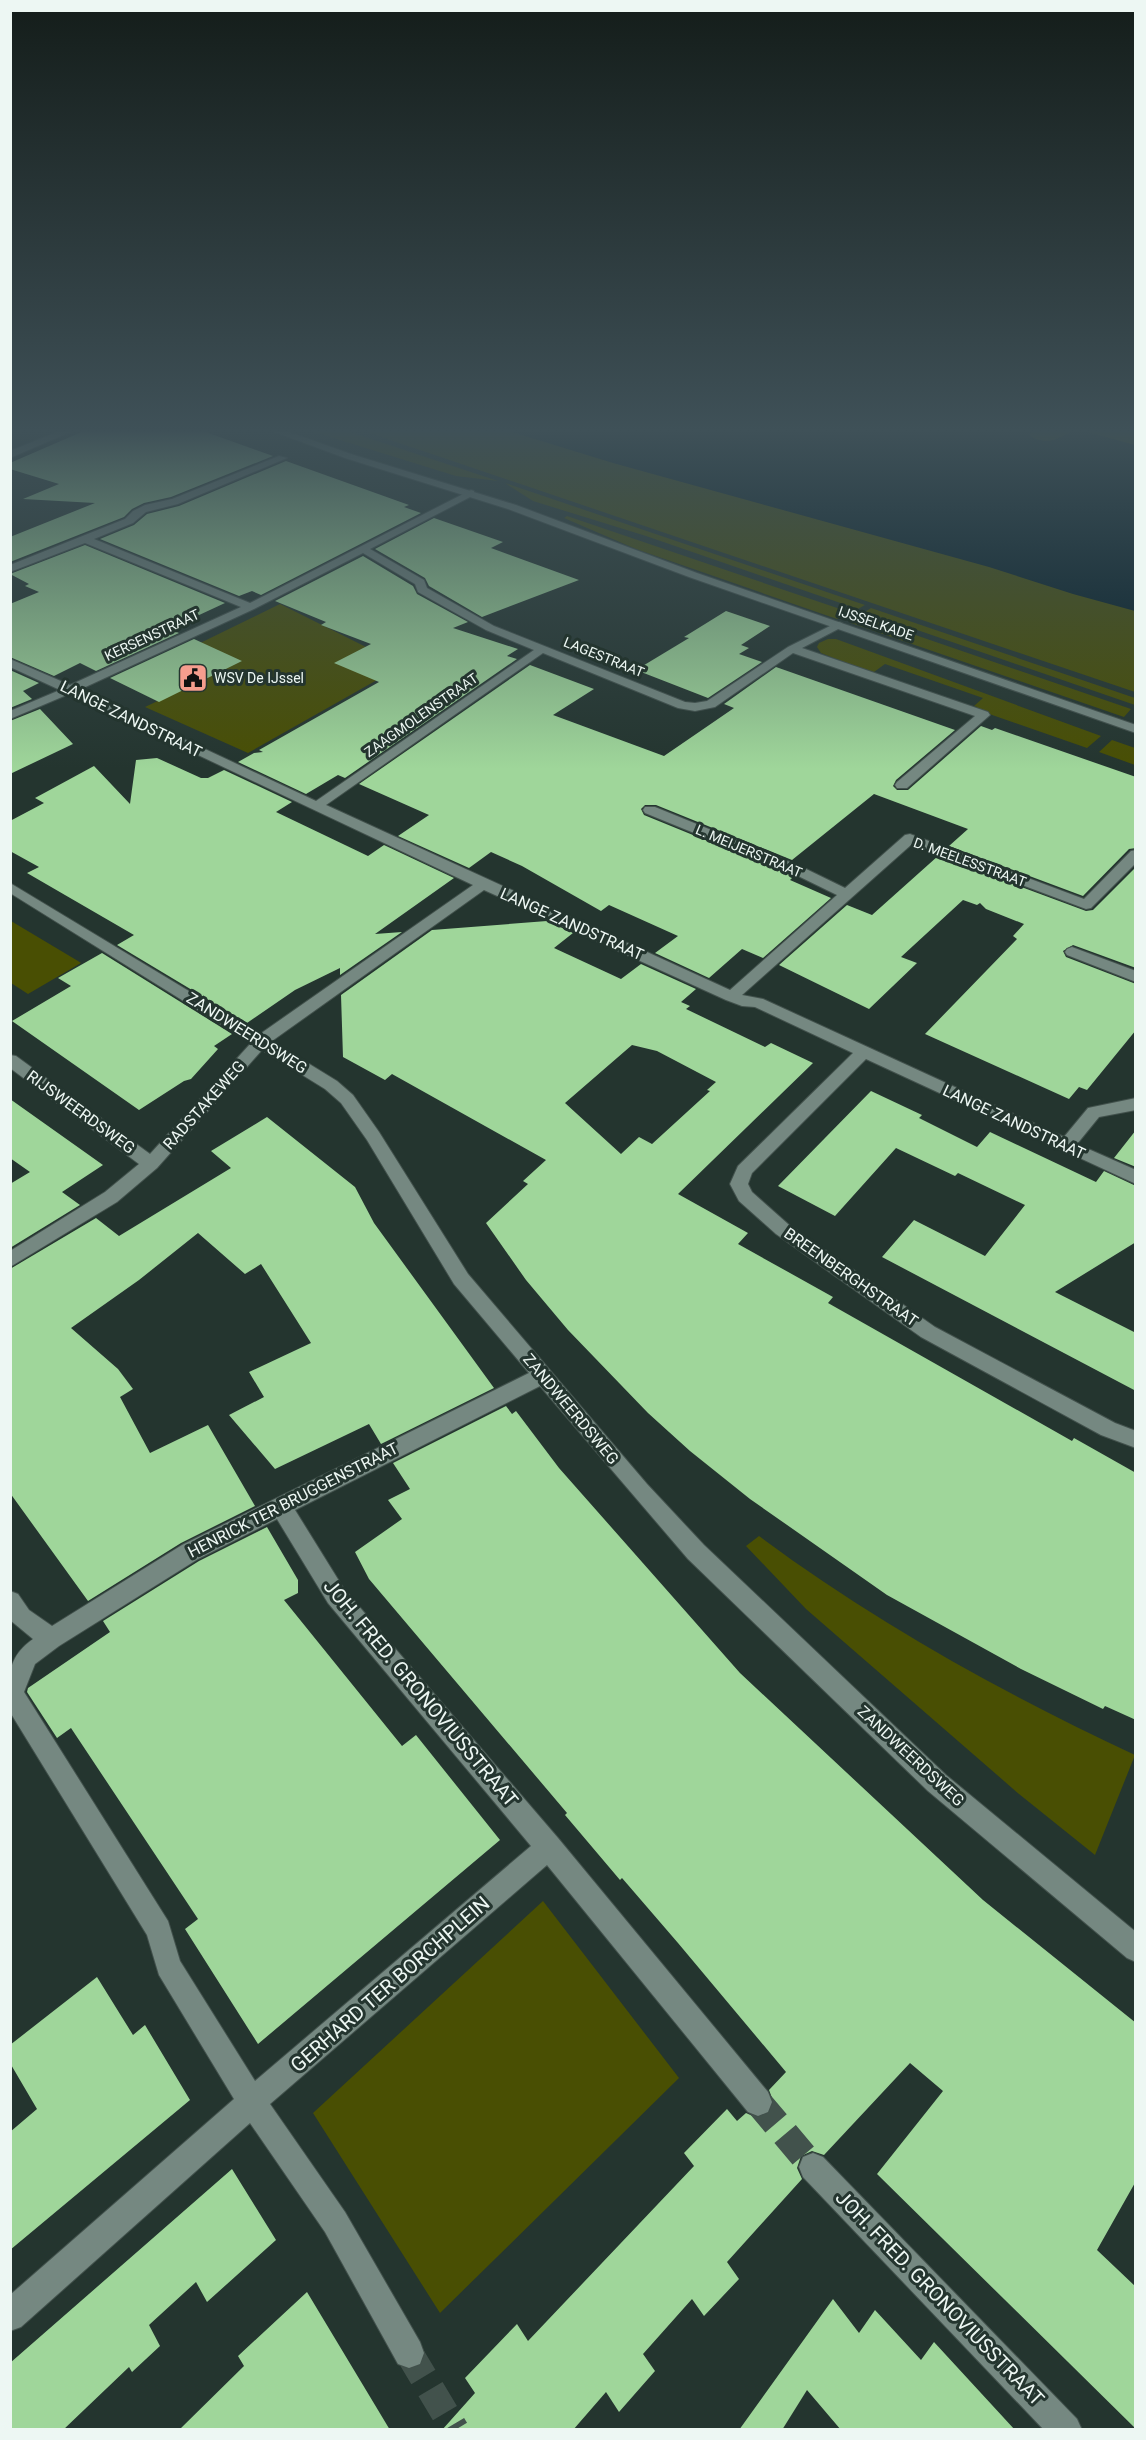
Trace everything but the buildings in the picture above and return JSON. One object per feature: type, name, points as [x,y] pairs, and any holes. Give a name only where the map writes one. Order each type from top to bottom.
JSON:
[{"type":"street","points":[[10,569],[80,541]]},
{"type":"street","points":[[90,541],[250,607]]},
{"type":"street","name":"KERSENSTRAAT","points":[[10,715],[71,690],[250,607],[379,541]]},
{"type":"street","name":"IJSSELKADE","points":[[601,541],[1136,729]]},
{"type":"street","name":"LAGESTRAAT","points":[[363,549],[420,582],[422,590],[490,628],[682,705],[711,704],[792,649],[838,626]]},
{"type":"street","name":"ZAAGMOLENSTRAAT","points":[[317,806],[542,649]]},
{"type":"street","points":[[792,649],[984,715],[902,785]]},
{"type":"street","name":"LANGE ZANDSTRAAT","points":[[10,662],[483,884],[731,997],[742,1001],[758,1002],[1136,1178]]},
{"type":"street","name":"L. MEIJERSTRAAT","points":[[650,810],[797,870],[848,894]]},
{"type":"street","name":"D. MEELESSTRAAT","points":[[731,997],[910,838],[1086,905],[1136,854]]},
{"type":"street","name":"RADSTAKEWEG","points":[[10,1260],[111,1197],[151,1164],[260,1042],[483,884]]},
{"type":"street","name":"ZANDWEERDSWEG","points":[[10,887],[331,1085],[347,1099],[373,1136],[461,1279],[672,1525],[775,1629],[937,1783],[1136,1949]]},
{"type":"street","points":[[1072,952],[1136,977]]},
{"type":"street","name":"BREENBERGHSTRAAT","points":[[863,1052],[744,1170],[738,1184],[745,1196],[782,1229],[928,1332],[1108,1429],[1136,1440]]},
{"type":"street","name":"RIJSWEERDSWEG","points":[[10,1060],[151,1164]]},
{"type":"street","points":[[1066,1146],[1094,1112],[1136,1104]]},
{"type":"street","name":"HENRICK TER BRUGGENSTRAAT","points":[[252,2102],[168,1966],[159,1930],[12,1694],[27,1657],[51,1639],[190,1552],[543,1375]]},
{"type":"street","name":"JOH. FRED. GRONOVIUSSTRAAT","points":[[280,1505],[336,1596],[549,1847]]},
{"type":"street","points":[[10,1601],[21,1617],[51,1639]]},
{"type":"street","points":[[549,1847],[758,2102]]},
{"type":"street","name":"GERHARD TER BORCHPLEIN","points":[[10,2316],[252,2102],[549,1847]]},
{"type":"street","points":[[252,2102],[335,2222],[409,2353]]},
{"type":"street","name":"JOH. FRED. GRONOVIUSSTRAAT","points":[[813,2167],[1066,2430]]},
{"type":"green space","points":[[617,541],[640,541],[849,612],[837,619]]},
{"type":"green space","points":[[660,541],[676,541],[865,605],[858,609]]},
{"type":"green space","points":[[688,541],[934,541],[1135,597],[1135,692]]},
{"type":"green space","points":[[280,604],[366,647],[407,663],[248,753],[145,707],[241,661],[194,646]]},
{"type":"green space","points":[[871,608],[1135,698],[1135,705],[865,612]]},
{"type":"green space","points":[[863,617],[1131,709],[1124,717],[851,623]]},
{"type":"green space","points":[[828,639],[836,639],[1101,736],[1087,748],[975,709],[977,707],[974,706],[983,698],[885,664],[874,672],[864,670],[821,653],[817,647],[819,643]]},
{"type":"green space","points":[[1112,740],[1135,748],[1135,765],[1099,752]]},
{"type":"green space","points":[[11,921],[81,963],[28,994],[11,983]]},
{"type":"green space","points":[[759,1536],[803,1568],[941,1655],[1037,1707],[1135,1755],[1095,1855],[1019,1794],[806,1609],[746,1546]]},
{"type":"green space","points":[[543,1901],[679,2078],[440,2313],[313,2113]]},
{"type":"water","points":[[895,541],[1135,541],[1135,611],[1073,594],[989,567]]},
{"type":"tunnel","points":[[758,2102],[813,2167]]},
{"type":"tunnel","points":[[409,2353],[455,2430]]},
{"type":"place","name":"WSV De IJssel","points":[[193,678]]}]
